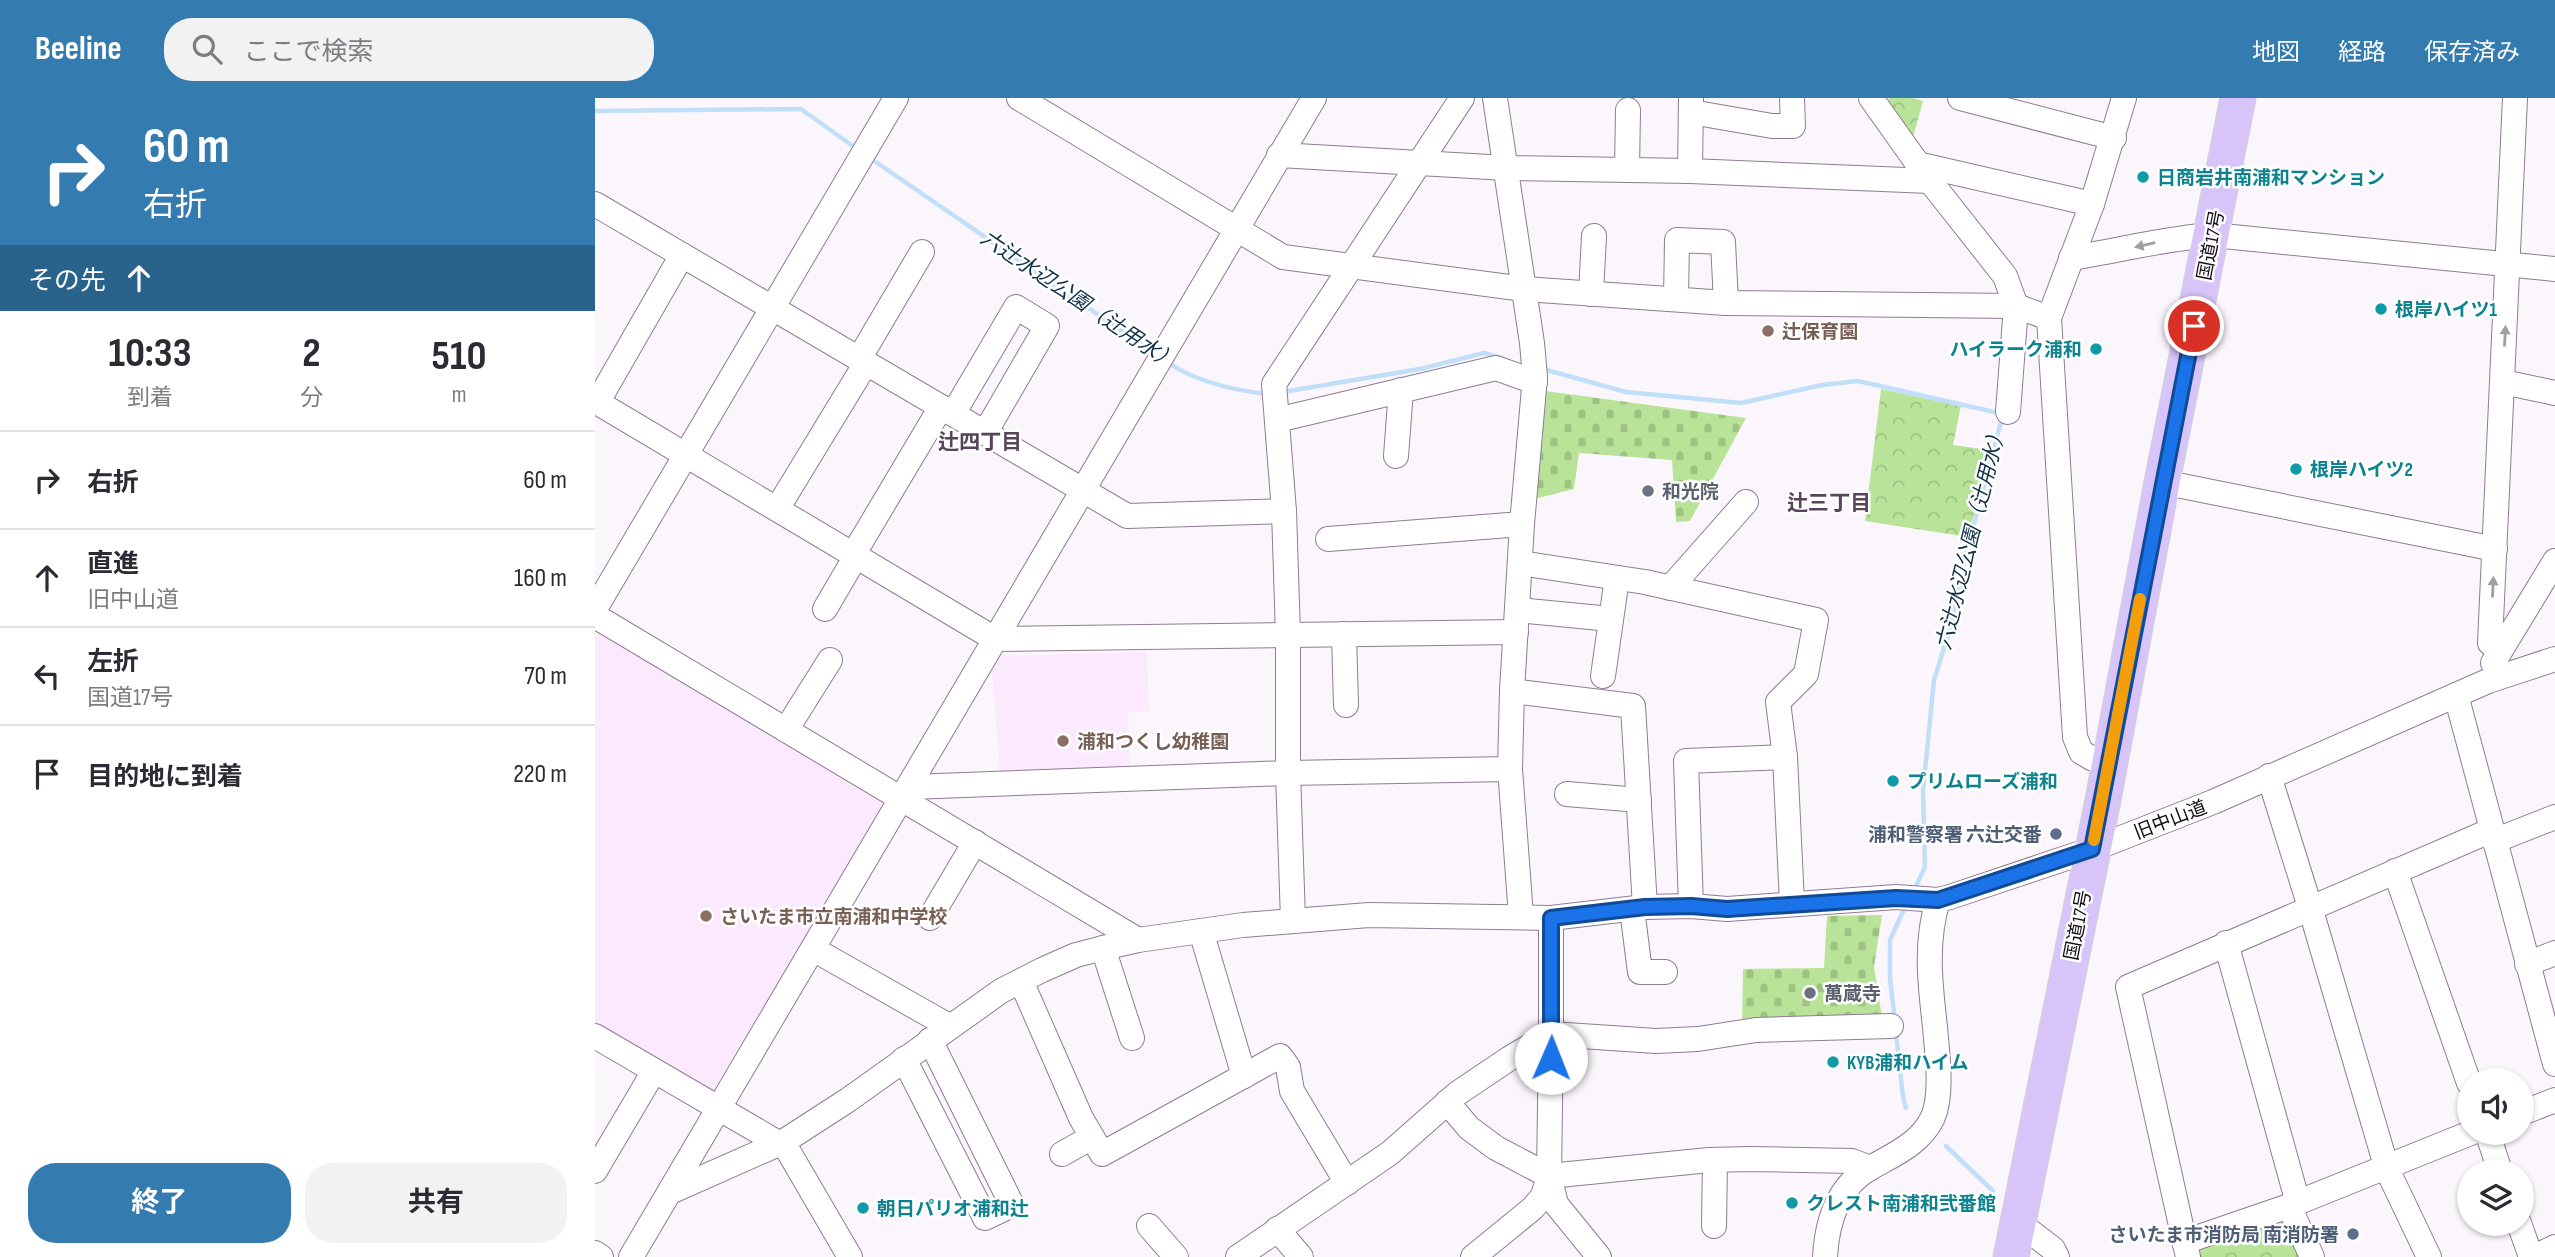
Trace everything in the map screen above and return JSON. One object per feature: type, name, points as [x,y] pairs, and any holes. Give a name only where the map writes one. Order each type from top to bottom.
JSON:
[{"type":"highway","name":"国道17号","points":[[2011,1257],[2111,759],[2162,482],[2238,98]]},
{"type":"street","points":[[595,609],[895,98]]},
{"type":"street","points":[[1019,98],[1283,257],[1524,289],[1726,303],[2016,306],[2049,318]]},
{"type":"street","points":[[631,1257],[1314,98]]},
{"type":"street","points":[[1293,920],[1284,511],[1275,384],[1462,98]]},
{"type":"street","points":[[1495,98],[1532,343],[1535,382],[1522,524],[1512,691],[1510,769],[1521,916]]},
{"type":"street","points":[[1690,171],[1691,105],[1772,126],[1793,126],[1792,98]]},
{"type":"street","points":[[1871,98],[1923,173],[2005,276],[2016,306],[2008,412]]},
{"type":"street","points":[[1960,98],[2114,138]]},
{"type":"street","points":[[2111,759],[2093,759],[2081,752],[2075,737],[2049,318],[2092,204],[2125,98]]},
{"type":"street","points":[[2500,651],[2490,642],[2515,98]]},
{"type":"street","points":[[1627,170],[1628,110]]},
{"type":"street","points":[[1279,155],[1507,168],[1923,173],[2092,204]]},
{"type":"street","points":[[595,204],[1127,516],[1284,511]]},
{"type":"street","points":[[2071,258],[2135,248],[2184,236],[2213,235],[2555,269]]},
{"type":"street","points":[[1591,293],[1594,236]]},
{"type":"street","points":[[1676,299],[1677,240],[1723,242],[1726,303]]},
{"type":"street","points":[[777,509],[863,361],[922,252]]},
{"type":"street","points":[[682,255],[596,402],[995,639],[1344,634],[1517,621],[1611,619]]},
{"type":"street","points":[[825,609],[855,556],[947,410],[1016,307],[1047,326],[985,433]]},
{"type":"street","points":[[1277,419],[1496,368],[1535,382]]},
{"type":"street","points":[[2503,382],[2555,393]]},
{"type":"street","points":[[1396,456],[1401,390]]},
{"type":"street","points":[[2162,482],[2495,549]]},
{"type":"street","points":[[1671,588],[1746,502]]},
{"type":"street","points":[[1328,538],[1522,524]]},
{"type":"street","points":[[2488,681],[2492,665],[2555,561]]},
{"type":"street","points":[[1520,563],[1671,588],[1816,620],[1806,674],[1778,702],[1785,757],[1791,903]]},
{"type":"street","points":[[1603,676],[1616,578]]},
{"type":"street","points":[[595,616],[786,730],[906,793],[975,842],[1138,940]]},
{"type":"street","points":[[1344,634],[1346,705]]},
{"type":"street","name":"旧中山道","points":[[1938,900],[2092,849],[2213,802],[2488,681],[2555,659]]},
{"type":"street","points":[[786,730],[830,660]]},
{"type":"street","points":[[1512,691],[1633,706],[1639,800],[1640,972],[1665,972]]},
{"type":"street","points":[[2456,695],[2555,1064]]},
{"type":"street","points":[[1691,906],[1686,761],[1785,757]]},
{"type":"street","points":[[906,793],[1288,773],[1510,769]]},
{"type":"street","points":[[2269,776],[2387,1169],[2429,1257]]},
{"type":"street","points":[[1567,794],[1639,800]]},
{"type":"street","points":[[2457,1139],[2186,1250],[2128,987],[2395,871],[2555,817]]},
{"type":"street","points":[[930,918],[975,842]]},
{"type":"street","points":[[2395,871],[2464,1068]]},
{"type":"street","points":[[670,1192],[781,1143],[848,1100],[1001,991],[1076,955],[1103,947],[1201,931],[1293,920],[1369,915],[1551,918],[1639,908],[1691,906],[1727,909],[1896,898],[1938,900],[1929,938],[1938,1061],[1935,1113],[1927,1129],[1917,1139],[1897,1154],[1870,1168],[1842,1194],[1829,1223],[1825,1257]]},
{"type":"street","points":[[1551,918],[1549,1176],[1556,1204],[1599,1257]]},
{"type":"street","points":[[1201,931],[1244,1076]]},
{"type":"street","points":[[2226,943],[2294,1204],[2312,1257]]},
{"type":"street","points":[[1103,947],[1132,1038]]},
{"type":"street","points":[[813,949],[940,1033],[1012,1205],[985,1218],[904,1059]]},
{"type":"street","points":[[2527,964],[2555,953]]},
{"type":"street","points":[[1021,981],[1081,1118],[1097,1145]]},
{"type":"street","points":[[1238,1257],[1390,1153],[1447,1102],[1510,1058],[1552,1034],[1656,1041],[1699,1039],[1756,1030],[1891,1026]]},
{"type":"street","points":[[595,1036],[781,1143],[850,1257]]},
{"type":"street","points":[[1062,1154],[1097,1145],[1244,1076],[1280,1056],[1287,1067],[1292,1091],[1347,1183]]},
{"type":"street","points":[[595,1171],[654,1071]]},
{"type":"street","points":[[2534,1108],[2555,1100]]},
{"type":"street","points":[[1447,1102],[1469,1128],[1496,1148],[1549,1176],[1715,1160],[1852,1161],[1870,1168]]},
{"type":"street","points":[[1714,1226],[1715,1160]]},
{"type":"street","points":[[1472,1257],[1533,1208],[1543,1196],[1549,1176]]},
{"type":"street","points":[[2018,1222],[2053,1249],[2057,1257]]},
{"type":"street","points":[[1149,1226],[1177,1257]]},
{"type":"street","points":[[1277,1229],[1301,1257]]},
{"type":"street","points":[[2524,1236],[2533,1257],[2555,1247]]},
{"type":"street","points":[[595,1253],[601,1257]]},
{"type":"shaded area","name":"さいたま市立南浦和中学校","points":[[598,632],[881,800],[884,805],[712,1092],[595,1026],[595,637]]},
{"type":"shaded area","name":"浦和つくし幼稚園","points":[[1147,652],[1149,711],[1128,713],[1130,770],[1000,775],[992,671],[1000,656]]},
{"type":"green space","points":[[1890,98],[1923,101],[1912,141],[1885,104]]},
{"type":"green space","points":[[1881,389],[1961,406],[1953,445],[1990,450],[1968,537],[1865,521]]},
{"type":"green space","points":[[1545,391],[1746,418],[1690,521],[1676,522],[1672,460],[1579,453],[1574,489],[1534,499]]},
{"type":"green space","name":"萬蔵寺","points":[[1882,915],[1874,967],[1882,1017],[1742,1024],[1743,969],[1824,968],[1827,916]]},
{"type":"green space","points":[[2280,1215],[2304,1257],[2198,1257],[2197,1247]]},
{"type":"waterway","name":"六辻水辺公園（辻用水）","points":[[595,111],[801,109],[857,149]]},
{"type":"waterway","name":"六辻水辺公園（辻用水）","points":[[870,158],[1154,353]]},
{"type":"waterway","name":"六辻水辺公園（辻用水）","points":[[1283,392],[1420,369],[1484,353],[1501,358]]},
{"type":"waterway","name":"六辻水辺公園（辻用水）","points":[[1167,362],[1190,375],[1215,384],[1267,394]]},
{"type":"waterway","name":"六辻水辺公園（辻用水）","points":[[1543,369],[1626,392],[1741,403],[1822,385],[1858,381],[2003,414],[1965,558],[1950,629],[1934,680],[1923,791],[1925,867],[1914,890]]},
{"type":"waterway","name":"六辻水辺公園（辻用水）","points":[[1895,1021],[1890,979],[1890,940],[1905,907]]},
{"type":"waterway","name":"六辻水辺公園（辻用水）","points":[[1896,1033],[1906,1108]]},
{"type":"waterway","name":"六辻水辺公園（辻用水）","points":[[1946,1146],[1993,1191]]},
{"type":"slow traffic","points":[[2094,840],[2140,599]]},
{"type":"place","name":"日商岩井南浦和マンション","points":[[2143,177]]},
{"type":"place","name":"根岸ハイツ1","points":[[2381,309]]},
{"type":"place","name":"辻保育園","points":[[1768,331]]},
{"type":"place","name":"ハイラーク浦和","points":[[2096,349]]},
{"type":"place","name":"根岸ハイツ2","points":[[2296,469]]},
{"type":"place","name":"和光院","points":[[1648,491]]},
{"type":"place","name":"浦和つくし幼稚園","points":[[1063,741]]},
{"type":"place","name":"プリムローズ浦和","points":[[1893,781]]},
{"type":"place","name":"浦和警察署 六辻交番","points":[[2056,834]]},
{"type":"place","name":"さいたま市立南浦和中学校","points":[[706,916]]},
{"type":"place","name":"萬蔵寺","points":[[1810,993]]},
{"type":"place","name":"KYB浦和ハイム","points":[[1833,1062]]},
{"type":"place","name":"クレスト南浦和弐番館","points":[[1792,1203]]},
{"type":"place","name":"朝日パリオ浦和辻","points":[[863,1208]]},
{"type":"place","name":"さいたま市消防局 南消防署","points":[[2353,1234]]},
{"type":"district","name":"辻四丁目","points":[[980,442]]},
{"type":"district","name":"辻三丁目","points":[[1829,503]]},
{"type":"route","points":[[1551,1058],[1551,918],[1645,907],[1691,906],[1727,909],[1896,898],[1938,900],[2092,849],[2194,326]]}]
